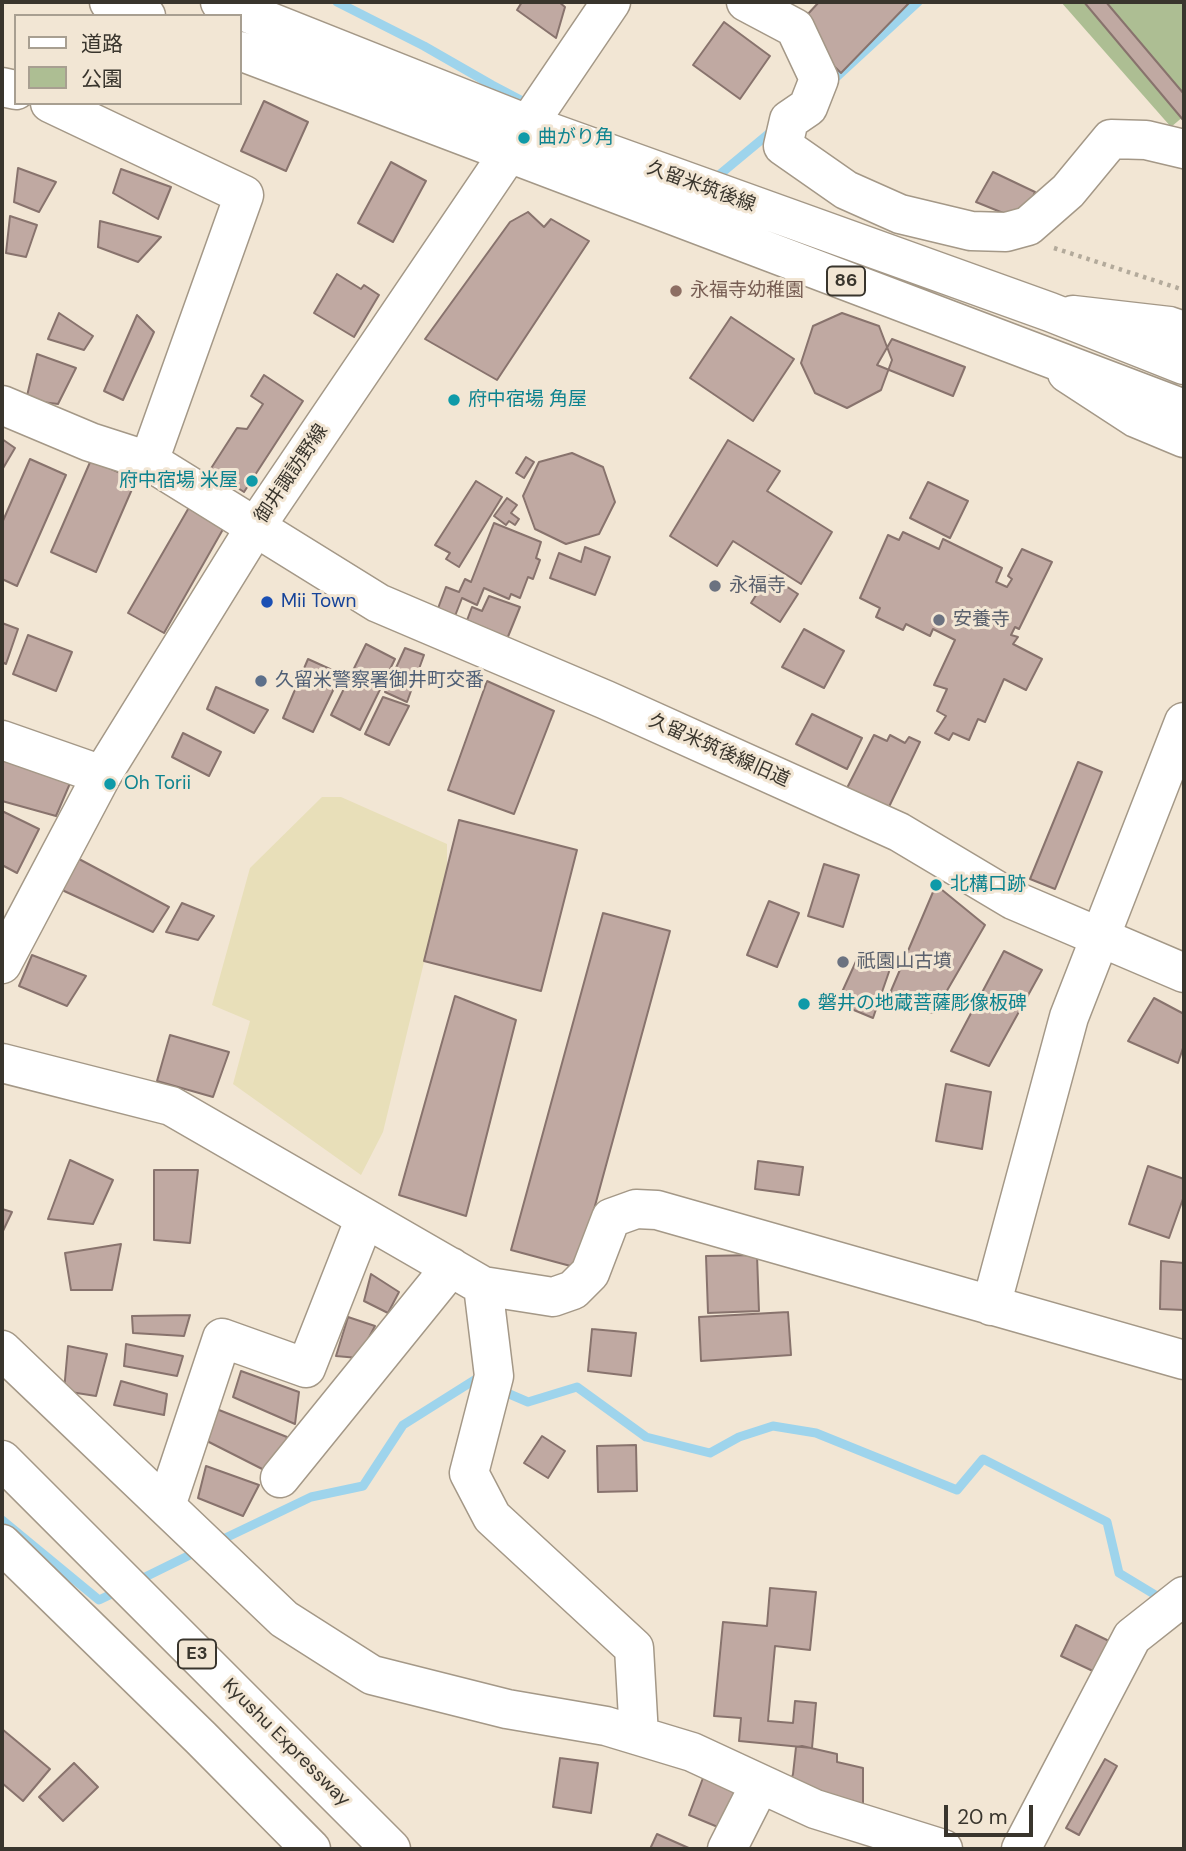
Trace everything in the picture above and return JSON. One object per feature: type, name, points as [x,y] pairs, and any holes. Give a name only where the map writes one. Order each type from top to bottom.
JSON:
[{"type":"main road","points":[[109,2],[141,14]]},
{"type":"main road","name":"久留米筑後線","points":[[219,2],[517,139],[1036,353],[1184,410]]},
{"type":"main road","name":"御井諏訪野線","points":[[2,964],[102,775],[256,526],[611,2]]},
{"type":"main road","points":[[746,2],[795,27],[818,79],[808,107],[789,120],[783,146],[846,190],[900,214],[971,231],[1006,232],[1028,226],[1068,191],[1111,139],[1146,140],[1184,149]]},
{"type":"main road","name":"久留米筑後線","points":[[242,52],[1050,312],[1184,365]]},
{"type":"main road","points":[[54,105],[244,195],[149,461]]},
{"type":"main road","points":[[1050,312],[1169,326],[1184,331]]},
{"type":"main road","points":[[1036,353],[1136,418],[1184,438]]},
{"type":"main road","name":"久留米筑後線旧道","points":[[2,405],[90,442],[149,461],[378,603],[606,700],[886,827],[1013,900],[1184,973]]},
{"type":"main road","points":[[991,1306],[1069,1017],[1184,722]]},
{"type":"main road","points":[[2,740],[102,775]]},
{"type":"main road","points":[[2,1063],[171,1106],[467,1276],[553,1297],[573,1290],[590,1273],[611,1218],[636,1209],[657,1210],[1184,1360]]},
{"type":"main road","points":[[166,1506],[222,1338],[306,1368],[365,1218]]},
{"type":"main road","points":[[280,1478],[467,1276]]},
{"type":"main road","points":[[467,1276],[494,1376],[469,1473],[492,1517],[634,1648],[639,1736]]},
{"type":"main road","points":[[2,1350],[284,1619],[372,1675],[507,1709],[606,1726],[692,1752],[815,1809],[943,1849]]},
{"type":"main road","name":"Kyushu Expressway","points":[[2,1460],[391,1849]]},
{"type":"main road","points":[[2,1544],[311,1849]]},
{"type":"main road","points":[[1021,1849],[1132,1637],[1184,1596]]},
{"type":"main road","points":[[727,1849],[760,1784]]},
{"type":"path","points":[[1006,232],[1184,290]]},
{"type":"green space","points":[[1061,2],[1184,2],[1184,116],[1171,127]]},
{"type":"sand","points":[[322,797],[341,797],[447,844],[447,867],[383,1132],[361,1175],[233,1084],[250,1021],[212,1005],[250,868]]},
{"type":"building","points":[[522,2],[559,2],[565,7],[556,38],[517,10]]},
{"type":"building","points":[[819,2],[910,2],[841,73],[795,28]]},
{"type":"building","points":[[1084,2],[1106,2],[1184,94],[1184,121]]},
{"type":"building","points":[[724,22],[770,56],[740,99],[693,65]]},
{"type":"building","points":[[264,101],[308,122],[286,171],[241,151]]},
{"type":"building","points":[[391,162],[426,181],[393,242],[358,223]]},
{"type":"building","points":[[18,168],[56,182],[39,212],[14,202]]},
{"type":"building","points":[[121,169],[171,187],[158,219],[113,193]]},
{"type":"building","points":[[993,172],[1035,192],[1023,221],[976,202]]},
{"type":"building","points":[[528,212],[544,227],[551,219],[589,241],[497,380],[425,339],[510,222]]},
{"type":"building","points":[[10,216],[37,225],[26,257],[6,253]]},
{"type":"building","points":[[100,221],[161,237],[138,262],[98,247]]},
{"type":"building","points":[[337,274],[361,289],[364,285],[379,295],[354,337],[314,313]]},
{"type":"building","points":[[59,313],[93,336],[84,350],[48,339]]},
{"type":"building","points":[[842,313],[879,326],[892,360],[881,390],[847,408],[815,393],[801,363],[813,326]]},
{"type":"building","points":[[137,315],[154,332],[123,400],[104,391]]},
{"type":"building","points":[[731,317],[794,359],[753,421],[690,378]]},
{"type":"building","points":[[892,339],[965,367],[953,396],[877,365]]},
{"type":"building","points":[[37,354],[76,368],[58,404],[26,400]]},
{"type":"building","points":[[264,375],[303,401],[244,492],[210,470],[237,428],[247,429],[263,404],[251,396]]},
{"type":"building","points":[[2,439],[15,448],[2,470]]},
{"type":"building","points":[[728,440],[780,471],[767,491],[832,532],[801,584],[733,541],[717,566],[670,536]]},
{"type":"building","points":[[572,453],[603,467],[615,502],[599,534],[566,544],[535,529],[523,496],[539,462]]},
{"type":"building","points":[[526,457],[534,462],[524,478],[516,473]]},
{"type":"building","points":[[30,459],[66,475],[17,586],[2,579],[2,523]]},
{"type":"building","points":[[91,460],[136,480],[96,572],[51,552]]},
{"type":"building","points":[[476,481],[502,497],[459,567],[446,559],[450,553],[435,545]]},
{"type":"building","points":[[928,482],[968,501],[950,538],[910,518]]},
{"type":"building","points":[[507,498],[517,505],[511,513],[519,519],[515,525],[509,521],[506,525],[494,516]]},
{"type":"building","points":[[191,504],[226,524],[164,633],[128,613]]},
{"type":"building","points":[[494,523],[541,542],[536,558],[540,560],[533,579],[528,577],[520,598],[511,594],[509,599],[484,588],[477,605],[462,598],[455,616],[437,611],[446,587],[459,592],[465,579],[471,582]]},
{"type":"building","points":[[903,532],[939,549],[943,539],[1002,568],[996,582],[1007,587],[1012,579],[1008,576],[1022,549],[1052,562],[1019,629],[1015,627],[1011,635],[1018,637],[1013,644],[1042,659],[1026,690],[1004,679],[985,722],[978,719],[969,740],[953,733],[949,740],[935,733],[946,716],[937,711],[947,689],[934,685],[955,640],[933,629],[930,636],[906,624],[903,630],[876,617],[880,608],[860,598],[888,535],[899,540]]},
{"type":"building","points":[[585,547],[610,557],[595,595],[550,578],[559,553],[581,562]]},
{"type":"building","points":[[769,575],[798,594],[780,622],[751,603]]},
{"type":"building","points":[[489,596],[520,607],[507,639],[466,623],[472,607],[482,611]]},
{"type":"building","points":[[2,623],[18,629],[6,664],[2,662]]},
{"type":"building","points":[[804,629],[844,651],[824,688],[782,667]]},
{"type":"building","points":[[28,635],[72,652],[56,691],[13,674]]},
{"type":"building","points":[[366,644],[395,659],[360,730],[331,715]]},
{"type":"building","points":[[405,648],[424,655],[407,702],[385,692]]},
{"type":"building","points":[[308,659],[341,674],[313,732],[283,718]]},
{"type":"building","points":[[487,681],[554,711],[514,814],[448,790]]},
{"type":"building","points":[[216,687],[268,710],[254,733],[207,709]]},
{"type":"building","points":[[383,697],[409,706],[389,745],[365,734]]},
{"type":"building","points":[[812,714],[862,738],[847,769],[796,744]]},
{"type":"building","points":[[183,733],[221,752],[209,776],[172,757]]},
{"type":"building","points":[[874,735],[887,741],[890,735],[905,743],[909,737],[920,742],[887,811],[846,790]]},
{"type":"building","points":[[2,760],[71,781],[56,816],[2,801]]},
{"type":"building","points":[[1078,762],[1102,772],[1055,889],[1030,879]]},
{"type":"building","points":[[2,811],[39,829],[17,873],[2,865]]},
{"type":"building","points":[[459,820],[577,850],[541,991],[424,961]]},
{"type":"building","points":[[79,859],[169,907],[153,932],[62,890]]},
{"type":"building","points":[[824,864],[859,875],[843,927],[808,916]]},
{"type":"building","points":[[936,885],[985,925],[934,1013],[885,1005]]},
{"type":"building","points":[[769,901],[799,913],[777,967],[747,955]]},
{"type":"building","points":[[182,903],[214,916],[198,940],[166,932]]},
{"type":"building","points":[[603,913],[670,931],[578,1268],[511,1250]]},
{"type":"building","points":[[1004,951],[1042,970],[989,1066],[951,1051]]},
{"type":"building","points":[[32,955],[86,976],[67,1006],[19,986]]},
{"type":"building","points":[[858,957],[891,966],[873,1018],[837,1003]]},
{"type":"building","points":[[455,996],[516,1020],[466,1216],[399,1195]]},
{"type":"building","points":[[1154,998],[1184,1014],[1184,1045],[1178,1063],[1128,1041]]},
{"type":"building","points":[[170,1035],[229,1052],[213,1097],[157,1081]]},
{"type":"building","points":[[946,1084],[991,1092],[982,1149],[936,1141]]},
{"type":"building","points":[[70,1160],[113,1180],[93,1224],[48,1219]]},
{"type":"building","points":[[758,1161],[803,1167],[799,1195],[755,1189]]},
{"type":"building","points":[[1148,1166],[1184,1179],[1184,1196],[1169,1238],[1129,1224]]},
{"type":"building","points":[[154,1170],[198,1170],[190,1243],[154,1240]]},
{"type":"building","points":[[2,1209],[12,1212],[2,1233]]},
{"type":"building","points":[[121,1244],[112,1290],[71,1290],[65,1253]]},
{"type":"building","points":[[757,1255],[759,1311],[708,1313],[706,1256]]},
{"type":"building","points":[[1161,1261],[1184,1263],[1184,1310],[1160,1309]]},
{"type":"building","points":[[371,1274],[399,1292],[388,1313],[364,1301]]},
{"type":"building","points":[[788,1312],[791,1355],[701,1361],[699,1317]]},
{"type":"building","points":[[190,1315],[184,1336],[133,1333],[132,1316]]},
{"type":"building","points":[[348,1317],[375,1326],[358,1358],[336,1356]]},
{"type":"building","points":[[592,1329],[636,1333],[631,1376],[588,1371]]},
{"type":"building","points":[[126,1344],[183,1356],[177,1376],[124,1366]]},
{"type":"building","points":[[68,1346],[107,1354],[96,1396],[64,1391]]},
{"type":"building","points":[[241,1371],[299,1392],[295,1424],[233,1397]]},
{"type":"building","points":[[121,1381],[167,1394],[164,1415],[114,1405]]},
{"type":"building","points":[[214,1408],[287,1437],[280,1478],[205,1440]]},
{"type":"building","points":[[542,1436],[565,1451],[548,1478],[524,1463]]},
{"type":"building","points":[[636,1445],[637,1491],[598,1492],[597,1446]]},
{"type":"building","points":[[206,1466],[259,1485],[243,1516],[198,1498]]},
{"type":"building","points":[[770,1588],[816,1592],[810,1650],[775,1646],[768,1721],[793,1723],[795,1701],[816,1703],[812,1748],[739,1741],[741,1718],[714,1716],[723,1622],[767,1626]]},
{"type":"building","points":[[1076,1625],[1109,1641],[1095,1672],[1061,1656]]},
{"type":"building","points":[[2,1729],[50,1769],[23,1801],[2,1783]]},
{"type":"building","points":[[796,1747],[837,1754],[837,1762],[863,1768],[863,1814],[788,1789],[793,1774]]},
{"type":"building","points":[[560,1758],[598,1763],[591,1813],[553,1807]]},
{"type":"building","points":[[1105,1759],[1117,1766],[1079,1835],[1066,1828]]},
{"type":"building","points":[[74,1763],[98,1787],[63,1821],[39,1797]]},
{"type":"building","points":[[703,1778],[738,1789],[725,1830],[689,1815]]},
{"type":"building","points":[[657,1834],[691,1849],[650,1849]]},
{"type":"waterway","points":[[337,2],[424,46],[530,105]]},
{"type":"waterway","points":[[829,84],[918,2]]},
{"type":"waterway","points":[[713,180],[772,131]]},
{"type":"waterway","points":[[217,1542],[311,1497],[363,1486],[403,1425],[476,1379],[484,1382]]},
{"type":"waterway","points":[[500,1390],[528,1402],[577,1387],[646,1437],[710,1453],[739,1437],[773,1426],[816,1433],[957,1490],[983,1459],[1107,1522],[1119,1573],[1157,1596],[1166,1596]]},
{"type":"waterway","points":[[2,1520],[99,1600],[120,1590]]},
{"type":"waterway","points":[[135,1582],[198,1551]]},
{"type":"place","name":"曲がり角","points":[[524,138]]},
{"type":"place","name":"永福寺幼稚園","points":[[676,291]]},
{"type":"place","name":"府中宿場 角屋","points":[[454,400]]},
{"type":"place","name":"府中宿場 米屋","points":[[252,481]]},
{"type":"place","name":"永福寺","points":[[715,586]]},
{"type":"place","name":"Mii Town","points":[[267,602]]},
{"type":"place","name":"安養寺","points":[[939,620]]},
{"type":"place","name":"久留米警察署御井町交番","points":[[261,681]]},
{"type":"place","name":"Oh Torii","points":[[110,784]]},
{"type":"place","name":"北構口跡","points":[[936,885]]},
{"type":"place","name":"祇園山古墳","points":[[843,962]]},
{"type":"place","name":"磐井の地蔵菩薩彫像板碑","points":[[804,1004]]}]
